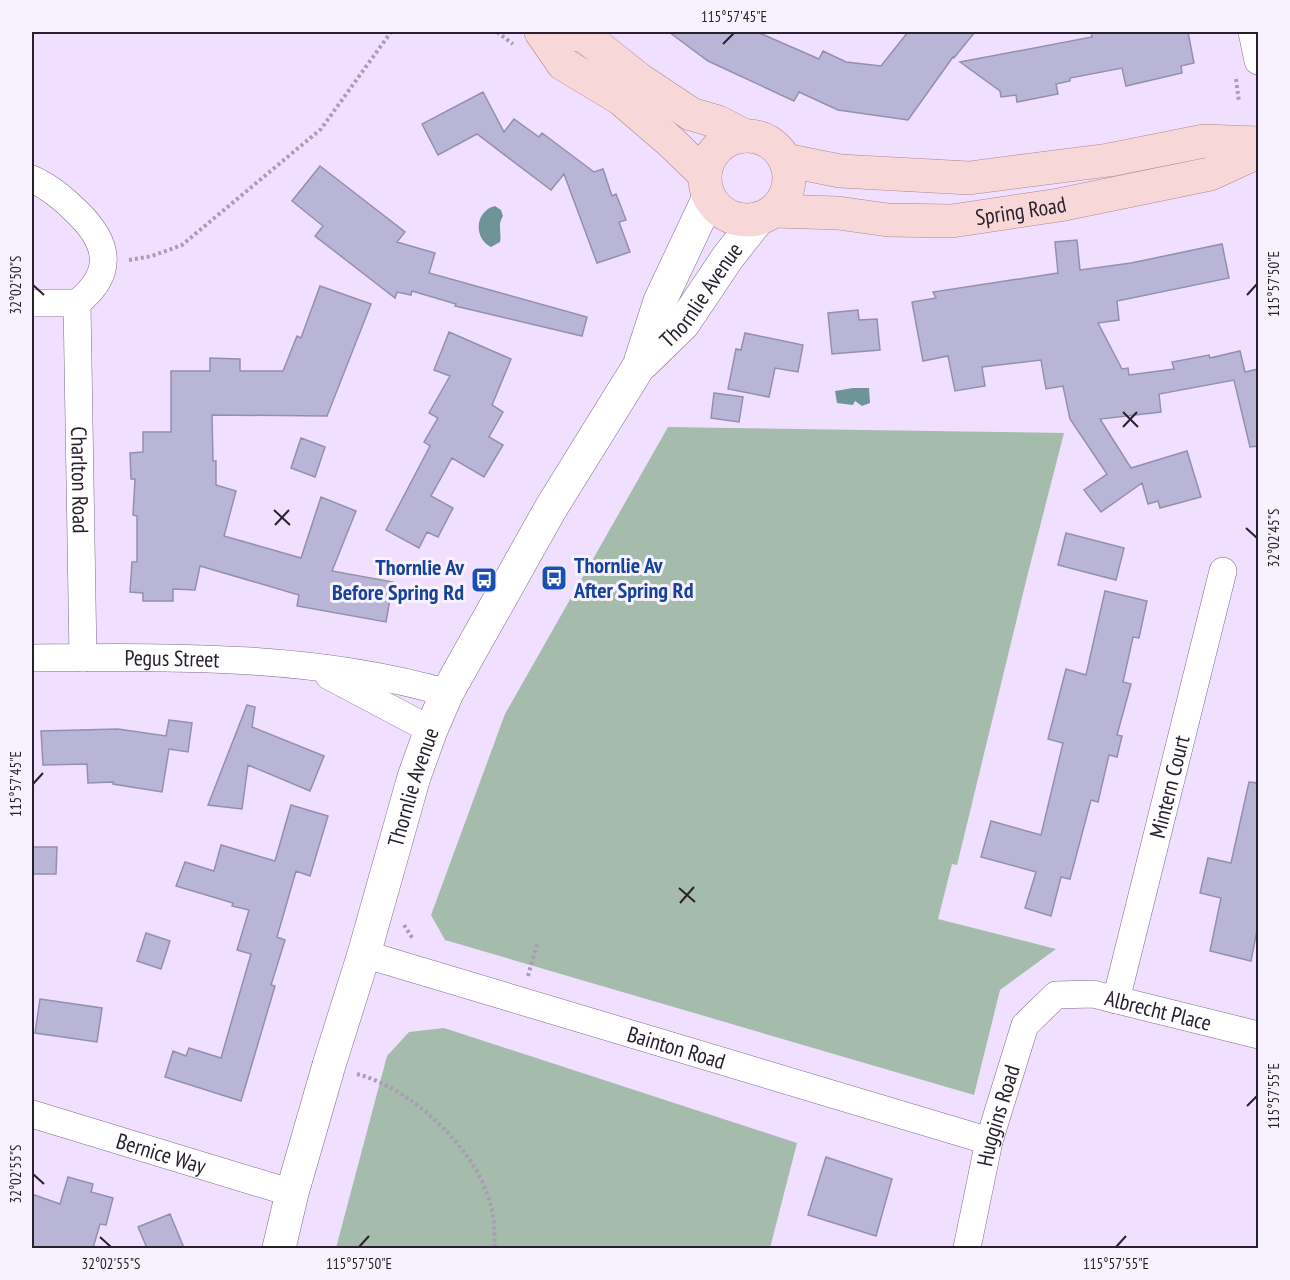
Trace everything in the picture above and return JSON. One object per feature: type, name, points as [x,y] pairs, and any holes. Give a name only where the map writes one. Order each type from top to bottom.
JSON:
[{"type":"main road","name":"Spring Road","points":[[541,32],[563,64],[621,99],[671,142],[707,186],[718,208],[730,217],[744,220],[766,215],[838,213],[888,220],[952,221],[1059,205],[1210,174],[1258,152]]},
{"type":"main road","points":[[567,32],[586,37],[640,80],[692,114],[718,122],[746,136]]},
{"type":"main road","points":[[707,186],[711,158],[723,144],[734,138],[746,136],[758,137],[769,142],[778,149],[789,173],[788,187],[783,200],[766,215]]},
{"type":"main road","name":"Spring Road","points":[[785,160],[840,171],[969,178],[1109,160],[1204,141],[1258,142]]},
{"type":"main road","name":"Thornlie Avenue","points":[[279,1248],[292,1193],[364,954],[414,777],[431,730],[447,693],[551,508],[639,366],[660,301],[707,186]]},
{"type":"main road","name":"Thornlie Avenue","points":[[639,366],[683,324],[728,258],[766,215]]},
{"type":"street","points":[[1252,32],[1258,61]]},
{"type":"street","points":[[32,179],[69,204],[89,223],[101,244],[104,264],[96,283],[77,303],[32,303]]},
{"type":"street","name":"Charlton Road","points":[[77,303],[83,658]]},
{"type":"street","name":"Mintern Court","points":[[1116,1000],[1223,571]]},
{"type":"street","name":"Pegus Street","points":[[32,658],[260,661],[410,682],[447,693]]},
{"type":"street","name":"Pegus Street","points":[[312,667],[431,730]]},
{"type":"street","name":"Bainton Road","points":[[364,954],[989,1141]]},
{"type":"street","name":"Albrecht Place","points":[[1056,995],[1093,994],[1258,1035]]},
{"type":"street","name":"Huggins Road","points":[[968,1248],[989,1141],[1025,1025],[1056,995]]},
{"type":"street","name":"Bernice Way","points":[[32,1114],[292,1193]]},
{"type":"path","points":[[104,264],[152,256],[182,245],[321,129],[392,32]]},
{"type":"path","points":[[404,924],[411,938],[417,943]]},
{"type":"path","points":[[527,982],[537,944]]},
{"type":"path","points":[[354,1073],[377,1079],[445,1128],[459,1144],[476,1172],[492,1208],[495,1248]]},
{"type":"shaded area","points":[[495,206],[501,210],[503,216],[500,223],[500,242],[491,247],[481,238],[479,225],[483,213]]},
{"type":"shaded area","points":[[869,388],[870,403],[862,406],[855,401],[853,405],[837,403],[835,391]]},
{"type":"shaded area","points":[[668,427],[1064,433],[957,865],[952,864],[938,919],[1056,949],[1000,990],[974,1095],[445,940],[431,915],[505,714]]},
{"type":"shaded area","points":[[444,1028],[797,1143],[770,1248],[336,1248],[387,1056],[409,1032]]},
{"type":"building","points":[[669,32],[757,32],[819,59],[823,51],[846,62],[881,66],[908,32],[975,32],[953,57],[908,120],[838,110],[799,92],[794,101],[708,61]]},
{"type":"building","points":[[1091,32],[1188,32],[1194,63],[1181,66],[1182,73],[1126,86],[1122,68],[1070,78],[1070,81],[1056,84],[1058,94],[1017,102],[1016,95],[1001,97],[1000,91],[960,62],[1092,37]]},
{"type":"building","points":[[483,92],[504,132],[514,119],[539,137],[542,133],[594,172],[603,169],[612,196],[616,194],[626,220],[619,222],[630,252],[597,263],[564,174],[551,190],[477,134],[438,155],[422,124]]},
{"type":"building","points":[[320,166],[405,232],[397,242],[435,253],[429,273],[587,317],[582,336],[455,306],[456,304],[412,291],[411,295],[397,292],[395,298],[315,236],[323,226],[292,201]]},
{"type":"building","points":[[1077,240],[1080,270],[1131,263],[1222,244],[1229,278],[1117,301],[1119,320],[1098,323],[1122,369],[1128,368],[1129,375],[1174,369],[1172,362],[1209,355],[1210,358],[1240,351],[1245,372],[1258,369],[1258,446],[1250,447],[1234,380],[1159,394],[1161,412],[1100,419],[1131,468],[1187,451],[1201,497],[1160,508],[1158,501],[1148,504],[1142,483],[1101,512],[1084,490],[1107,474],[1070,419],[1063,386],[1046,389],[1041,360],[982,367],[985,386],[955,391],[948,356],[923,361],[912,302],[936,298],[933,292],[1058,273],[1055,242]]},
{"type":"building","points":[[320,286],[371,304],[327,416],[212,415],[216,485],[236,491],[224,536],[301,558],[321,497],[356,511],[332,571],[393,582],[386,622],[297,606],[299,595],[200,566],[195,590],[173,589],[173,601],[143,601],[143,593],[130,592],[132,562],[137,562],[137,516],[133,515],[135,479],[131,479],[130,453],[143,452],[143,432],[171,432],[171,371],[210,371],[210,358],[240,359],[240,371],[283,371],[297,336],[301,338]]},
{"type":"building","points":[[858,310],[859,320],[877,319],[880,350],[832,354],[828,313]]},
{"type":"building","points":[[449,332],[511,359],[492,405],[503,412],[489,437],[503,445],[484,477],[452,458],[431,496],[453,508],[438,537],[427,532],[419,548],[386,530],[430,446],[424,442],[438,418],[429,413],[450,376],[434,370]]},
{"type":"building","points":[[745,333],[803,345],[798,372],[775,368],[769,397],[728,389],[736,349],[741,350]]},
{"type":"building","points":[[714,393],[743,397],[739,422],[711,418]]},
{"type":"building","points":[[301,438],[325,447],[315,477],[291,468]]},
{"type":"building","points":[[1066,533],[1124,548],[1116,580],[1058,565]]},
{"type":"building","points":[[1105,591],[1147,601],[1139,638],[1133,637],[1123,682],[1131,684],[1117,735],[1122,736],[1117,757],[1109,755],[1098,802],[1091,800],[1070,879],[1061,877],[1051,916],[1025,908],[1036,872],[981,857],[991,821],[1041,835],[1063,743],[1048,739],[1066,669],[1086,675]]},
{"type":"building","points":[[247,705],[255,707],[252,727],[324,756],[310,791],[248,765],[242,809],[208,805]]},
{"type":"building","points":[[169,720],[192,723],[188,752],[169,749],[162,792],[113,784],[113,782],[88,783],[87,764],[43,765],[41,731],[118,729],[166,736]]},
{"type":"building","points":[[1249,782],[1258,783],[1258,925],[1251,961],[1210,951],[1221,898],[1200,893],[1208,858],[1231,863]]},
{"type":"building","points":[[291,805],[328,816],[310,876],[296,871],[277,937],[285,940],[271,985],[275,986],[241,1101],[165,1077],[173,1051],[186,1056],[189,1048],[221,1058],[251,954],[237,950],[249,910],[176,886],[185,862],[214,871],[221,845],[275,861]]},
{"type":"building","points":[[32,847],[57,847],[56,874],[32,874]]},
{"type":"building","points":[[146,933],[170,941],[161,969],[137,961]]},
{"type":"building","points":[[40,999],[102,1008],[97,1042],[35,1033]]},
{"type":"building","points":[[826,1157],[892,1179],[876,1236],[808,1215]]},
{"type":"building","points":[[68,1177],[93,1184],[91,1192],[113,1198],[106,1225],[100,1224],[93,1248],[32,1248],[32,1194],[60,1204]]},
{"type":"building","points":[[170,1214],[184,1248],[147,1248],[138,1227]]},
{"type":"place","name":"Thornlie Av After Spring Rd","points":[[554,578]]},
{"type":"place","name":"Thornlie Av Before Spring Rd","points":[[484,580]]}]
